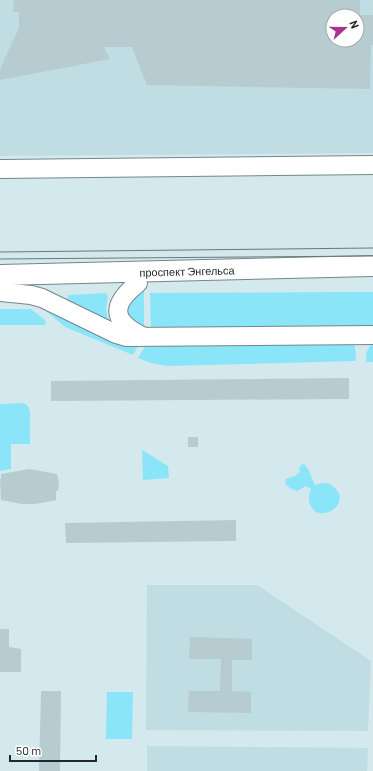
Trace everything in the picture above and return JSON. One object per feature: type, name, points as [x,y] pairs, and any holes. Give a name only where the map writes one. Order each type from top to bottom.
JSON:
[{"type":"main road","points":[[0,169],[373,165]]},
{"type":"main road","name":"проспект Энгельса","points":[[0,275],[373,266]]},
{"type":"main road","name":"проспект Энгельса","points":[[0,285],[373,279]]},
{"type":"main road","name":"проспект Энгельса","points":[[138,283],[123,297],[119,303],[118,311],[121,321],[126,327],[145,337]]},
{"type":"main road","name":"проспект Энгельса","points":[[0,292],[31,295],[42,298],[116,334],[126,337],[373,335]]},
{"type":"shaded area","points":[[0,0],[373,0],[373,153],[0,156]]},
{"type":"shaded area","points":[[144,290],[144,329],[128,323],[124,303],[137,292]]},
{"type":"shaded area","points":[[373,292],[373,327],[151,329],[150,293]]},
{"type":"shaded area","points":[[105,293],[108,295],[106,308],[108,321],[67,301],[69,295]]},
{"type":"shaded area","points":[[31,298],[138,346],[133,355],[65,327]]},
{"type":"shaded area","points":[[0,309],[31,309],[45,320],[46,324],[0,325]]},
{"type":"shaded area","points":[[354,343],[356,355],[355,361],[167,366],[151,363],[138,358],[145,346]]},
{"type":"shaded area","points":[[371,343],[373,343],[373,362],[366,362],[366,354]]},
{"type":"shaded area","points":[[23,403],[28,406],[30,411],[30,444],[11,444],[11,469],[0,471],[0,404]]},
{"type":"shaded area","points":[[142,450],[168,466],[169,478],[143,480]]},
{"type":"shaded area","points":[[302,464],[308,469],[315,485],[327,483],[335,488],[339,495],[339,501],[336,507],[331,511],[324,513],[312,509],[309,501],[311,489],[306,486],[297,491],[285,484],[286,479],[295,476],[300,472],[299,468]]},
{"type":"shaded area","points":[[147,585],[257,585],[371,661],[368,731],[146,730]]},
{"type":"shaded area","points":[[107,692],[133,692],[132,739],[106,739]]},
{"type":"shaded area","points":[[147,746],[368,748],[367,771],[147,771]]},
{"type":"building","points":[[14,0],[360,0],[360,8],[325,8],[325,48],[365,48],[365,15],[373,15],[373,45],[371,45],[370,89],[147,85],[132,47],[104,47],[110,59],[0,80],[0,69],[19,28],[19,12],[13,12]]},
{"type":"building","points":[[349,378],[349,399],[51,401],[51,381]]},
{"type":"building","points":[[188,437],[198,437],[198,447],[188,447]]},
{"type":"building","points":[[29,469],[57,474],[59,484],[58,491],[56,491],[56,500],[35,504],[22,504],[1,500],[1,474]]},
{"type":"building","points":[[236,520],[236,541],[66,543],[65,523]]},
{"type":"building","points":[[0,629],[9,629],[9,647],[21,649],[21,672],[0,672]]},
{"type":"building","points":[[190,637],[252,639],[252,660],[232,660],[232,691],[251,692],[251,713],[188,712],[189,691],[220,691],[221,659],[189,659]]},
{"type":"building","points":[[41,691],[61,691],[60,771],[39,771]]},
{"type":"tram line","points":[[0,252],[373,248]]},
{"type":"tram line","points":[[0,259],[373,256]]}]
